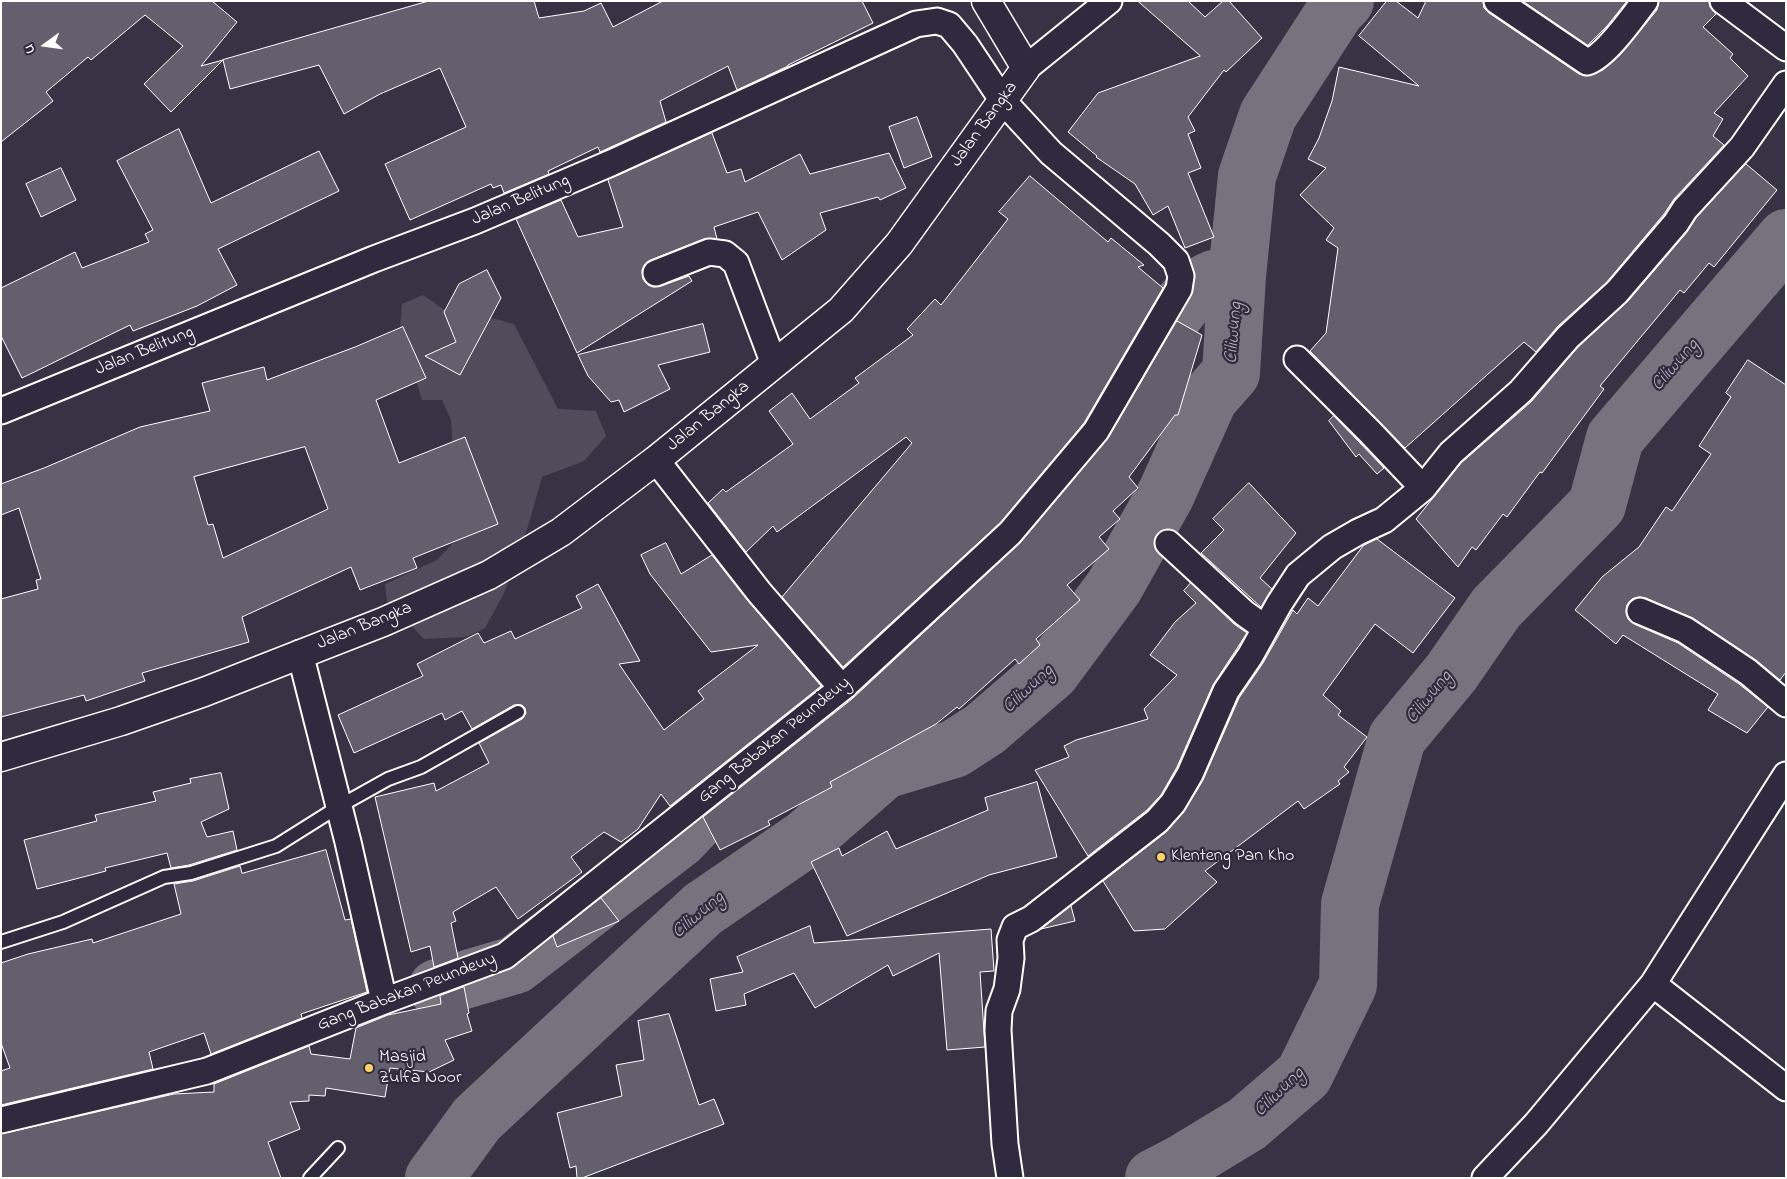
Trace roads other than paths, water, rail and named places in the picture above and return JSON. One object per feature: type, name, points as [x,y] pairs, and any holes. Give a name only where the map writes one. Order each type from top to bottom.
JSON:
[{"type":"street","points":[[986,1],[1026,68],[1108,1]]},
{"type":"street","points":[[1497,1],[1587,62],[1594,59],[1610,44],[1645,1]]},
{"type":"street","points":[[1723,1],[1786,48]]},
{"type":"street","name":"Jalan Belitung","points":[[1,411],[374,259],[475,221],[620,159],[916,24],[937,21],[949,26],[965,44],[1003,101]]},
{"type":"street","name":"Jalan Bangka","points":[[1,757],[121,721],[195,695],[383,622],[489,575],[561,532],[656,460],[841,310],[899,244],[1026,68]]},
{"type":"street","points":[[1010,1178],[1005,1144],[998,1030],[999,1011],[1007,989],[1011,958],[1010,940],[1015,927],[1031,919],[1157,821],[1173,803],[1190,774],[1226,692],[1250,656],[1298,575],[1332,547],[1384,520],[1423,488],[1451,453],[1521,391],[1568,337],[1617,292],[1676,223],[1685,209],[1742,146],[1786,84]]},
{"type":"street","name":"Gang Babakan Peundeuy","points":[[1,1120],[207,1071],[384,1001],[505,956],[842,688],[1016,526],[1096,431],[1179,289],[1181,276],[1176,262],[1159,244],[1051,153],[1003,101]]},
{"type":"street","points":[[656,273],[709,252],[725,254],[736,263],[774,364]]},
{"type":"street","points":[[1297,359],[1423,488]]},
{"type":"street","points":[[656,460],[759,592],[842,688]]},
{"type":"street","points":[[1168,542],[1244,613],[1265,628]]},
{"type":"street","points":[[1640,611],[1685,630],[1748,672],[1786,704]]},
{"type":"street","name":"Jalan Bangka","points":[[300,653],[348,842],[384,1001]]},
{"type":"street","points":[[1484,1178],[1536,1124],[1653,984],[1786,775]]},
{"type":"street","points":[[1653,984],[1786,1088]]},
{"type":"lane","points":[[1,942],[63,922],[164,877],[191,872],[276,846],[338,807],[388,779],[421,767],[518,712]]},
{"type":"lane","points":[[310,1178],[338,1148]]},
{"type":"waterway","name":"Ciliwung","points":[[434,1178],[477,1119],[703,909],[805,839],[884,770],[954,749],[985,729],[1051,672],[1114,587],[1166,494],[1209,398],[1231,373],[1237,276],[1247,176],[1268,115],[1336,10],[1345,1]]},
{"type":"waterway","name":"Ciliwung","points":[[1154,1178],[1247,1124],[1304,1075],[1348,985],[1350,904],[1397,738],[1451,673],[1496,608],[1597,505],[1615,438],[1786,238]]},
{"type":"waterway","points":[[1143,364],[1173,316],[1192,294],[1214,279],[1237,276]]},
{"type":"waterway","points":[[437,988],[515,965],[679,839],[746,768],[759,761]]},
{"type":"place","name":"Klenteng Pan Kho","points":[[1161,857]]},
{"type":"place","name":"Masjid Zulfa Noor","points":[[369,1068]]}]
